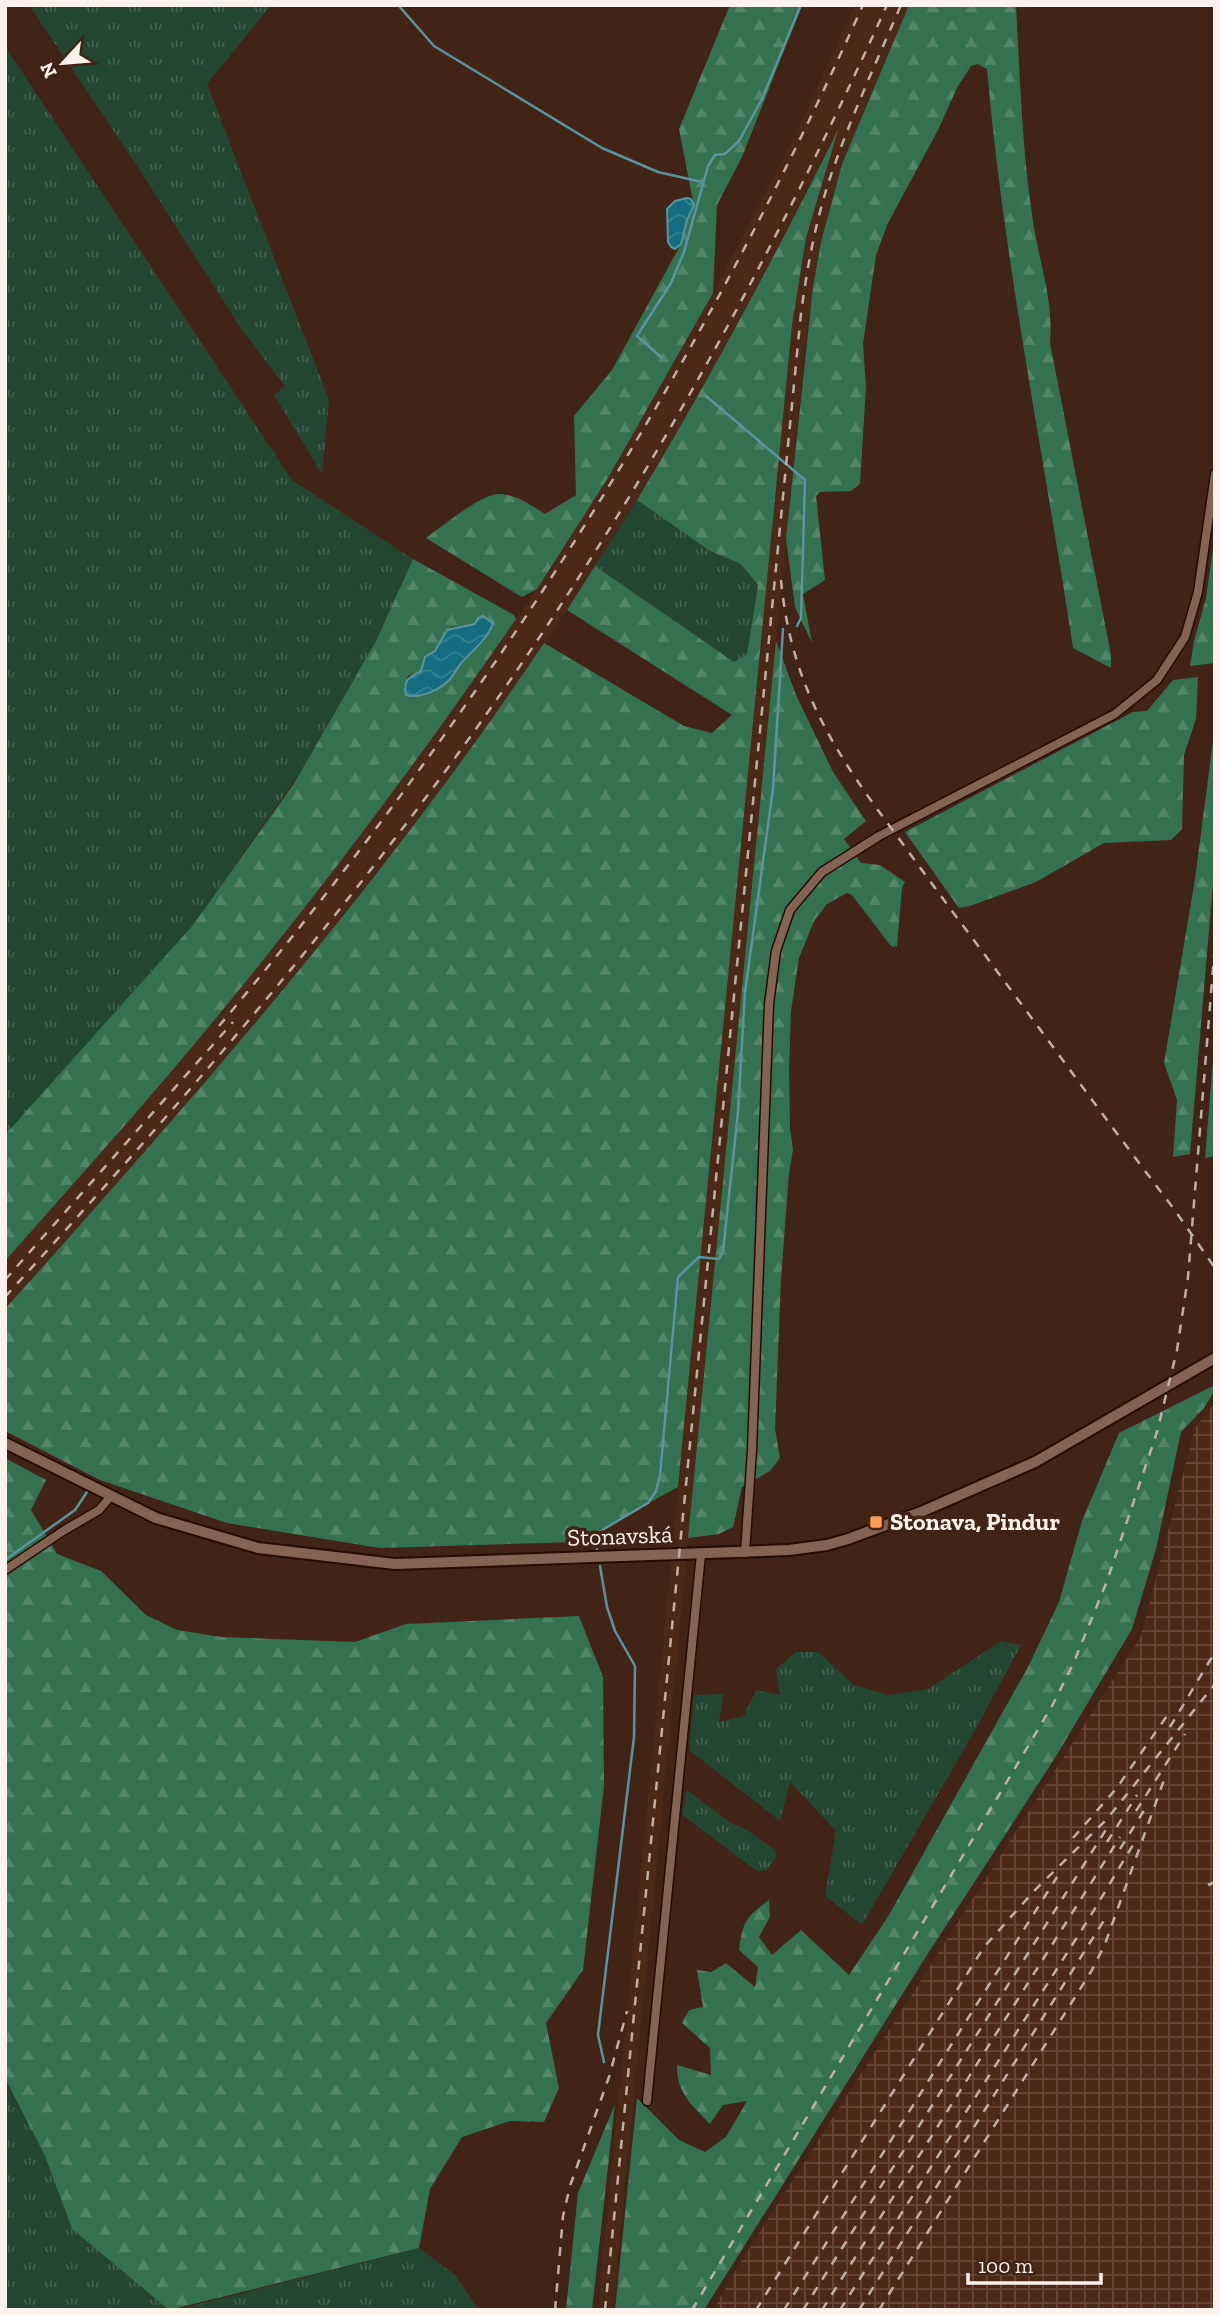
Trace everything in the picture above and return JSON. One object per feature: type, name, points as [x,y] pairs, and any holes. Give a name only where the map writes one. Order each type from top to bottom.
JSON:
[{"type":"street","points":[[745,1553],[752,1450],[769,1004],[776,951],[790,911],[822,872],[833,864],[879,836],[1115,714],[1157,680],[1185,637],[1198,592],[1215,474]]},
{"type":"street","name":"Stonavská","points":[[5,1443],[156,1518],[258,1548],[383,1563],[745,1553],[827,1545],[921,1512],[1035,1462],[1215,1357]]},
{"type":"street","points":[[5,1570],[99,1510],[111,1496]]},
{"type":"street","points":[[648,2101],[701,1554]]},
{"type":"shaded area","points":[[855,5],[909,5],[842,164],[821,242],[807,327],[613,2310],[598,2310],[792,325],[806,238],[835,136],[745,311],[674,439],[567,610],[500,709],[329,933],[201,1089],[5,1309],[5,1261],[177,1065],[302,912],[470,686],[537,589],[608,478],[713,293],[795,135]]},
{"type":"shaded area","points":[[1215,1403],[1215,2310],[713,2310],[740,2263],[1141,1636],[1195,1428]]},
{"type":"green space","points":[[29,5],[271,5],[207,84],[329,400],[322,474],[274,395],[285,386],[242,330],[141,172]]},
{"type":"green space","points":[[730,5],[802,5],[742,157],[717,205],[713,293],[608,478],[537,589],[522,597],[426,538],[461,512],[490,496],[504,494],[545,514],[576,495],[574,416],[612,370],[681,244],[694,206],[679,129]]},
{"type":"green space","points":[[909,5],[1016,5],[1026,167],[1033,221],[1048,297],[1050,343],[1111,655],[1111,668],[1073,648],[1014,287],[987,69],[978,64],[971,66],[958,86],[938,130],[888,223],[876,255],[863,344],[866,387],[860,484],[851,491],[820,492],[816,496],[825,580],[803,594],[812,643],[795,607],[786,539],[813,287],[821,242],[842,164]]},
{"type":"green space","points":[[5,46],[292,480],[413,559],[376,641],[299,774],[193,925],[5,1136]]},
{"type":"green space","points":[[838,130],[806,238],[792,325],[678,1487],[577,1542],[380,1548],[227,1523],[100,1480],[5,1431],[5,1309],[218,1067],[354,902],[420,818],[544,643],[684,726],[712,733],[732,715],[567,610],[595,566],[734,662],[747,654],[758,585],[741,564],[710,551],[637,500],[741,317]]},
{"type":"green space","points":[[637,500],[710,551],[741,564],[758,585],[747,654],[734,662],[595,566]]},
{"type":"green space","points":[[1215,534],[1215,663],[1190,666],[1206,598]]},
{"type":"green space","points":[[413,559],[514,615],[516,619],[435,734],[309,902],[155,1091],[5,1261],[5,1135],[193,925],[293,785],[376,641]],"holes":[[[475,624],[491,631],[461,662],[448,681],[422,696],[404,687],[408,676],[421,671],[425,657],[435,651],[452,627],[464,628]]]},
{"type":"green space","points":[[776,641],[796,695],[833,772],[866,821],[844,839],[861,863],[880,865],[905,882],[902,888],[897,946],[890,945],[852,895],[847,893],[827,904],[814,921],[799,958],[791,1011],[789,1069],[793,1150],[781,1279],[775,1429],[780,1458],[770,1471],[742,1487],[733,1527],[719,1534],[688,1538]]},
{"type":"green space","points":[[1198,677],[1196,719],[1184,755],[1182,829],[1171,840],[1104,843],[1036,882],[959,908],[905,832],[1133,712],[1147,711],[1173,680]]},
{"type":"green space","points":[[1213,741],[1215,860],[1190,1154],[1173,1157],[1177,1100],[1164,1063],[1195,879]]},
{"type":"green space","points":[[1215,1036],[1215,1156],[1205,1158]]},
{"type":"green space","points":[[1215,1385],[1215,1390],[1204,1408],[1181,1432],[1156,1549],[1132,1629],[1053,1761],[927,1955],[704,2310],[615,2310],[637,2098],[679,2140],[705,2152],[726,2137],[747,2101],[723,2105],[710,2124],[682,2091],[677,2065],[711,2075],[710,2048],[682,2023],[689,2010],[703,2007],[697,1970],[711,1972],[726,1963],[755,1987],[758,1967],[739,1950],[740,1940],[747,1920],[769,1900],[770,1917],[759,1937],[772,1955],[801,1930],[849,1975],[889,1915],[1028,1667],[1059,1602],[1082,1521],[1119,1433]]},
{"type":"green space","points":[[5,1458],[46,1480],[31,1510],[57,1554],[101,1571],[146,1615],[177,1630],[221,1637],[355,1642],[406,1624],[579,1616],[603,1677],[604,1786],[583,1970],[546,2023],[559,2088],[544,2122],[510,2121],[462,2137],[430,2189],[419,2248],[169,2310],[72,2229],[45,2156],[5,2078]]},
{"type":"green space","points":[[1001,1641],[1021,1645],[862,1925],[825,1896],[836,1831],[790,1782],[780,1821],[689,1750],[694,1695],[724,1694],[719,1722],[744,1716],[756,1690],[780,1695],[776,1669],[796,1652],[818,1652],[854,1685],[888,1695],[928,1689]]},
{"type":"green space","points":[[687,1790],[731,1823],[747,1830],[775,1850],[776,1858],[767,1869],[758,1872],[685,1817],[682,1813]]},
{"type":"green space","points":[[5,2078],[45,2156],[72,2229],[169,2310],[5,2310]]},
{"type":"green space","points":[[615,2104],[592,2310],[566,2310],[578,2193]]},
{"type":"green space","points":[[419,2248],[455,2275],[479,2310],[175,2310]]},
{"type":"water","points":[[691,199],[694,205],[681,244],[675,249],[668,242],[667,209],[675,201]]},
{"type":"water","points":[[483,616],[493,623],[491,628],[450,679],[430,693],[406,695],[405,685],[408,680],[421,671],[425,657],[435,651],[447,630],[475,624],[478,618]]},
{"type":"waterway","points":[[398,5],[434,46],[602,148],[658,172],[702,182]]},
{"type":"waterway","points":[[662,358],[637,336],[671,283],[684,252],[708,166],[715,155],[725,154],[739,141],[762,99],[801,5]]},
{"type":"waterway","points":[[706,396],[805,480],[801,618],[797,626]]},
{"type":"waterway","points":[[597,1550],[597,1533],[648,1503],[656,1491],[660,1475],[678,1277],[699,1257],[719,1259],[723,1251],[738,1112],[745,992],[773,789],[783,629]]},
{"type":"waterway","points":[[5,1560],[75,1510],[89,1489]]},
{"type":"waterway","points":[[600,1566],[607,1607],[615,1631],[635,1666],[634,1737],[598,2035],[604,2062]]},
{"type":"railway","points":[[219,1026],[315,908],[407,787],[494,664],[577,538],[655,409],[729,278],[798,143],[863,5]]},
{"type":"railway","points":[[5,1297],[198,1080],[322,931],[441,778],[553,617],[659,448],[756,274],[887,5]]},
{"type":"railway","points":[[605,2310],[801,313],[812,247],[829,181],[854,114],[901,5]]},
{"type":"railway","points":[[781,580],[786,619],[806,688],[837,749],[877,809],[1215,1268]]},
{"type":"railway","points":[[692,2310],[1052,1706],[1074,1662],[1107,1581],[1157,1432],[1177,1350],[1188,1277],[1215,944]]},
{"type":"railway","points":[[5,1280],[233,1022]]},
{"type":"railway","points":[[1170,1727],[1215,1652]]},
{"type":"railway","points":[[756,2310],[984,1947],[1035,1890],[1107,1819],[1215,1684]]},
{"type":"railway","points":[[1073,1838],[1116,1789],[1169,1713]]},
{"type":"railway","points":[[1136,1811],[1185,1734]]},
{"type":"railway","points":[[879,2310],[1092,1970],[1105,1944],[1164,1780]]},
{"type":"railway","points":[[1107,1842],[1137,1795]]},
{"type":"railway","points":[[1120,1849],[1148,1804]]},
{"type":"railway","points":[[803,2310],[1107,1828]]},
{"type":"railway","points":[[822,2310],[1120,1837]]},
{"type":"railway","points":[[840,2310],[1133,1845]]},
{"type":"railway","points":[[784,2310],[1057,1877]]},
{"type":"railway","points":[[1208,1885],[1215,1882]]},
{"type":"railway","points":[[859,2310],[1108,1914]]},
{"type":"railway","points":[[555,2310],[563,2216],[570,2186],[609,2077],[627,2011]]},
{"type":"place","name":"Stonava, Pindur","points":[[876,1522]]}]
